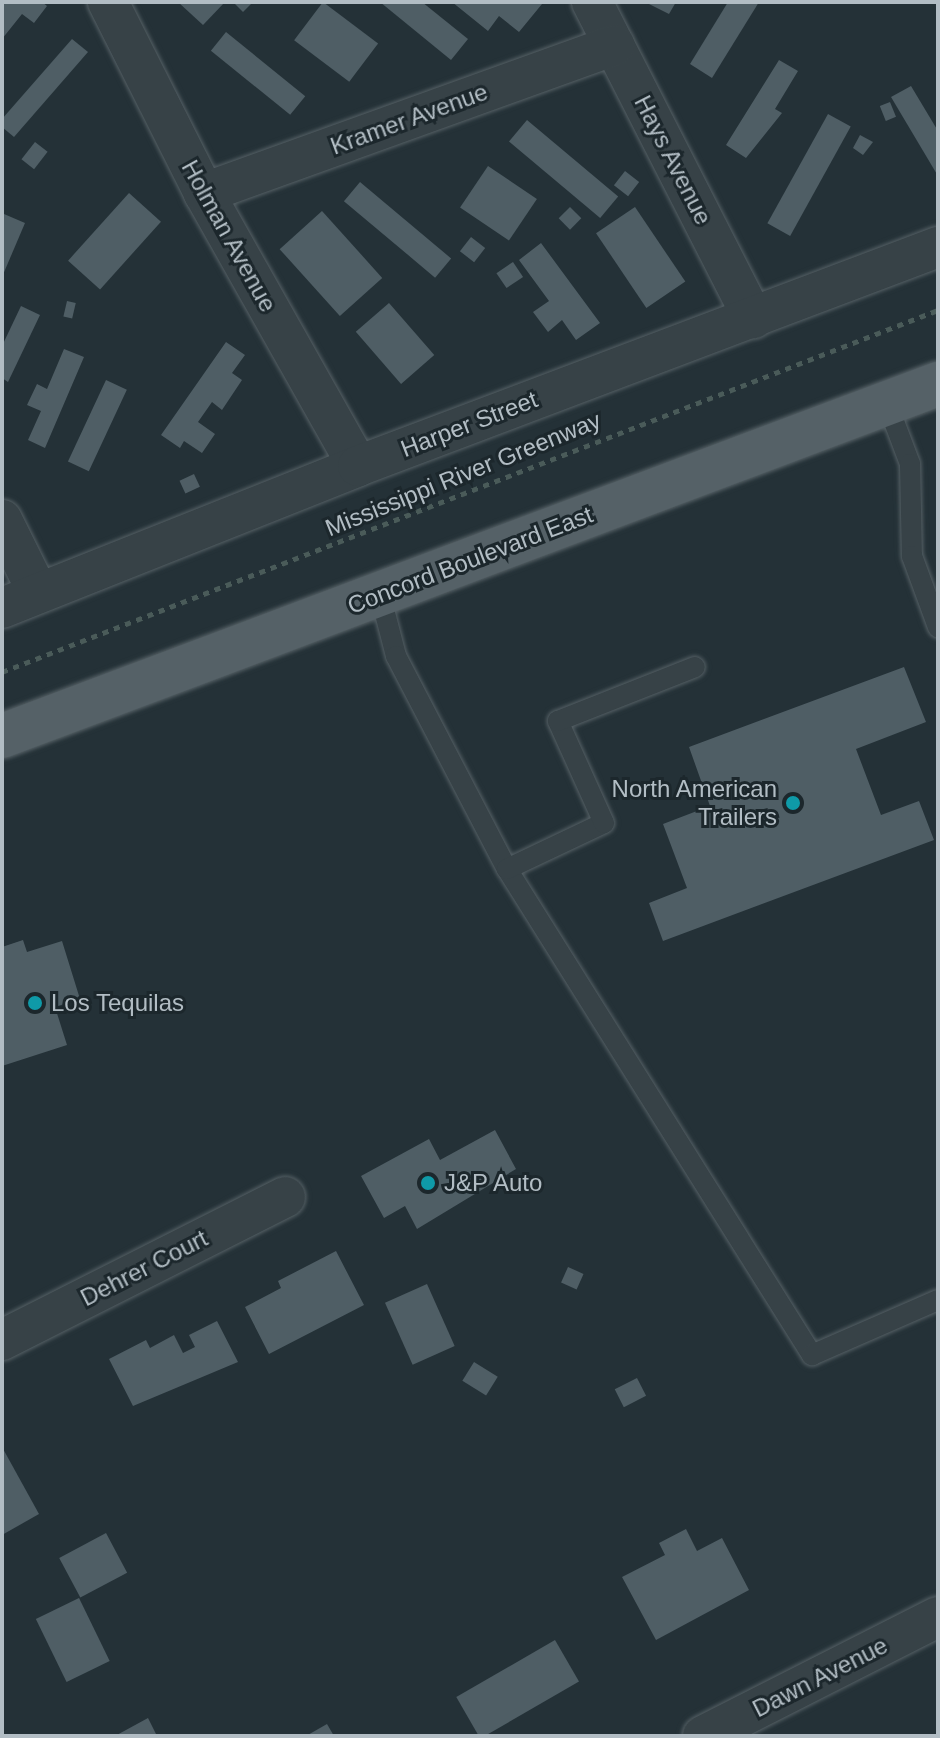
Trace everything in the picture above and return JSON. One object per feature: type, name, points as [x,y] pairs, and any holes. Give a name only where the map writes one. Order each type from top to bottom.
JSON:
[{"type":"main road","name":"Concord Boulevard East","points":[[2,736],[938,384]]},
{"type":"street","name":"Holman Avenue","points":[[108,2],[204,193],[358,466]]},
{"type":"street","name":"Hays Avenue","points":[[592,2],[753,318]]},
{"type":"street","name":"Kramer Avenue","points":[[204,193],[614,45]]},
{"type":"street","name":"Harper Street","points":[[2,608],[358,466],[938,247]]},
{"type":"street","points":[[2,520],[38,593]]},
{"type":"street","name":"Dehrer Court","points":[[2,1340],[285,1197]]},
{"type":"street","name":"Dawn Avenue","points":[[703,1736],[748,1726],[938,1617]]},
{"type":"lane","points":[[887,403],[910,464],[912,556],[938,627]]},
{"type":"lane","points":[[380,594],[396,656],[507,869],[812,1355],[938,1300]]},
{"type":"lane","points":[[507,869],[604,823],[558,721],[695,667]]},
{"type":"path","name":"Mississippi River Greenway","points":[[2,672],[938,310]]},
{"type":"building","points":[[2,2],[42,2],[47,6],[34,23],[22,14],[2,39]]},
{"type":"building","points":[[178,2],[225,2],[203,25]]},
{"type":"building","points":[[233,2],[253,2],[243,12]]},
{"type":"building","points":[[323,2],[378,44],[349,82],[294,40]]},
{"type":"building","points":[[380,2],[422,2],[468,39],[451,60]]},
{"type":"building","points":[[452,2],[542,4],[519,32],[499,16],[488,31]]},
{"type":"building","points":[[645,2],[676,2],[669,14]]},
{"type":"building","points":[[728,2],[759,2],[712,78],[690,64]]},
{"type":"building","points":[[226,32],[305,96],[290,115],[211,51]]},
{"type":"building","points":[[72,39],[88,52],[14,137],[2,127],[2,119]]},
{"type":"building","points":[[779,60],[798,71],[775,109],[782,113],[746,158],[726,145]]},
{"type":"building","points":[[911,86],[938,131],[938,176],[891,97]]},
{"type":"building","points":[[890,102],[896,117],[886,121],[880,106]]},
{"type":"building","points":[[828,114],[851,127],[790,236],[767,223]]},
{"type":"building","points":[[527,120],[618,196],[600,218],[509,141]]},
{"type":"building","points":[[860,135],[873,142],[863,155],[853,148]]},
{"type":"building","points":[[35,142],[48,152],[34,169],[21,159]]},
{"type":"building","points":[[488,166],[537,199],[509,240],[460,207]]},
{"type":"building","points":[[625,171],[639,182],[628,196],[614,185]]},
{"type":"building","points":[[360,182],[451,258],[435,278],[344,201]]},
{"type":"building","points":[[129,193],[161,222],[100,289],[68,261]]},
{"type":"building","points":[[570,207],[581,218],[570,230],[559,218]]},
{"type":"building","points":[[635,207],[685,282],[646,308],[596,233]]},
{"type":"building","points":[[322,211],[382,278],[340,316],[280,249]]},
{"type":"building","points":[[4,214],[25,223],[2,277],[2,219]]},
{"type":"building","points":[[471,237],[485,248],[474,262],[460,251]]},
{"type":"building","points":[[541,243],[600,323],[576,340],[562,320],[548,332],[533,312],[549,301],[519,260]]},
{"type":"building","points":[[513,262],[523,277],[506,288],[496,273]]},
{"type":"building","points":[[67,301],[76,303],[72,319],[63,317]]},
{"type":"building","points":[[389,303],[434,355],[401,384],[356,332]]},
{"type":"building","points":[[21,306],[40,315],[8,382],[2,378],[2,346]]},
{"type":"building","points":[[226,342],[245,355],[232,373],[242,380],[222,410],[212,402],[198,422],[215,434],[202,453],[184,441],[180,448],[161,435]]},
{"type":"building","points":[[64,349],[84,357],[45,448],[28,440],[41,411],[27,405],[37,384],[47,389]]},
{"type":"building","points":[[106,380],[127,390],[89,471],[68,462]]},
{"type":"building","points":[[194,474],[200,487],[185,493],[179,481]]},
{"type":"building","name":"North American Trailers","points":[[904,667],[926,722],[856,749],[881,815],[919,801],[934,840],[663,941],[649,903],[687,888],[663,824],[710,806],[689,747]]},
{"type":"building","name":"Los Tequilas","points":[[23,940],[27,952],[62,941],[80,999],[55,1007],[67,1045],[2,1066],[2,947]]},
{"type":"building","name":"J&P Auto","points":[[495,1130],[516,1169],[417,1229],[405,1206],[384,1218],[361,1176],[429,1139],[440,1160]]},
{"type":"building","points":[[336,1251],[364,1305],[269,1354],[245,1307],[281,1288],[278,1281]]},
{"type":"building","points":[[568,1267],[584,1274],[577,1289],[561,1283]]},
{"type":"building","points":[[427,1284],[455,1346],[413,1365],[385,1303]]},
{"type":"building","points":[[217,1321],[238,1362],[133,1406],[109,1359],[146,1340],[150,1348],[174,1335],[183,1353],[195,1347],[189,1335]]},
{"type":"building","points":[[474,1362],[498,1377],[486,1395],[462,1381]]},
{"type":"building","points":[[637,1378],[646,1396],[624,1407],[615,1389]]},
{"type":"building","points":[[2,1447],[39,1514],[2,1535]]},
{"type":"building","points":[[686,1529],[697,1551],[722,1538],[749,1590],[656,1640],[622,1577],[665,1555],[659,1543]]},
{"type":"building","points":[[106,1533],[127,1573],[80,1598],[59,1558]]},
{"type":"building","points":[[79,1598],[110,1661],[67,1682],[36,1619]]},
{"type":"building","points":[[555,1640],[579,1682],[485,1736],[479,1736],[456,1697]]},
{"type":"building","points":[[148,1718],[157,1736],[115,1736]]},
{"type":"building","points":[[327,1724],[334,1736],[306,1736]]},
{"type":"place","name":"North American Trailers","points":[[793,803]]},
{"type":"place","name":"Los Tequilas","points":[[35,1003]]},
{"type":"place","name":"J&P Auto","points":[[428,1183]]}]
